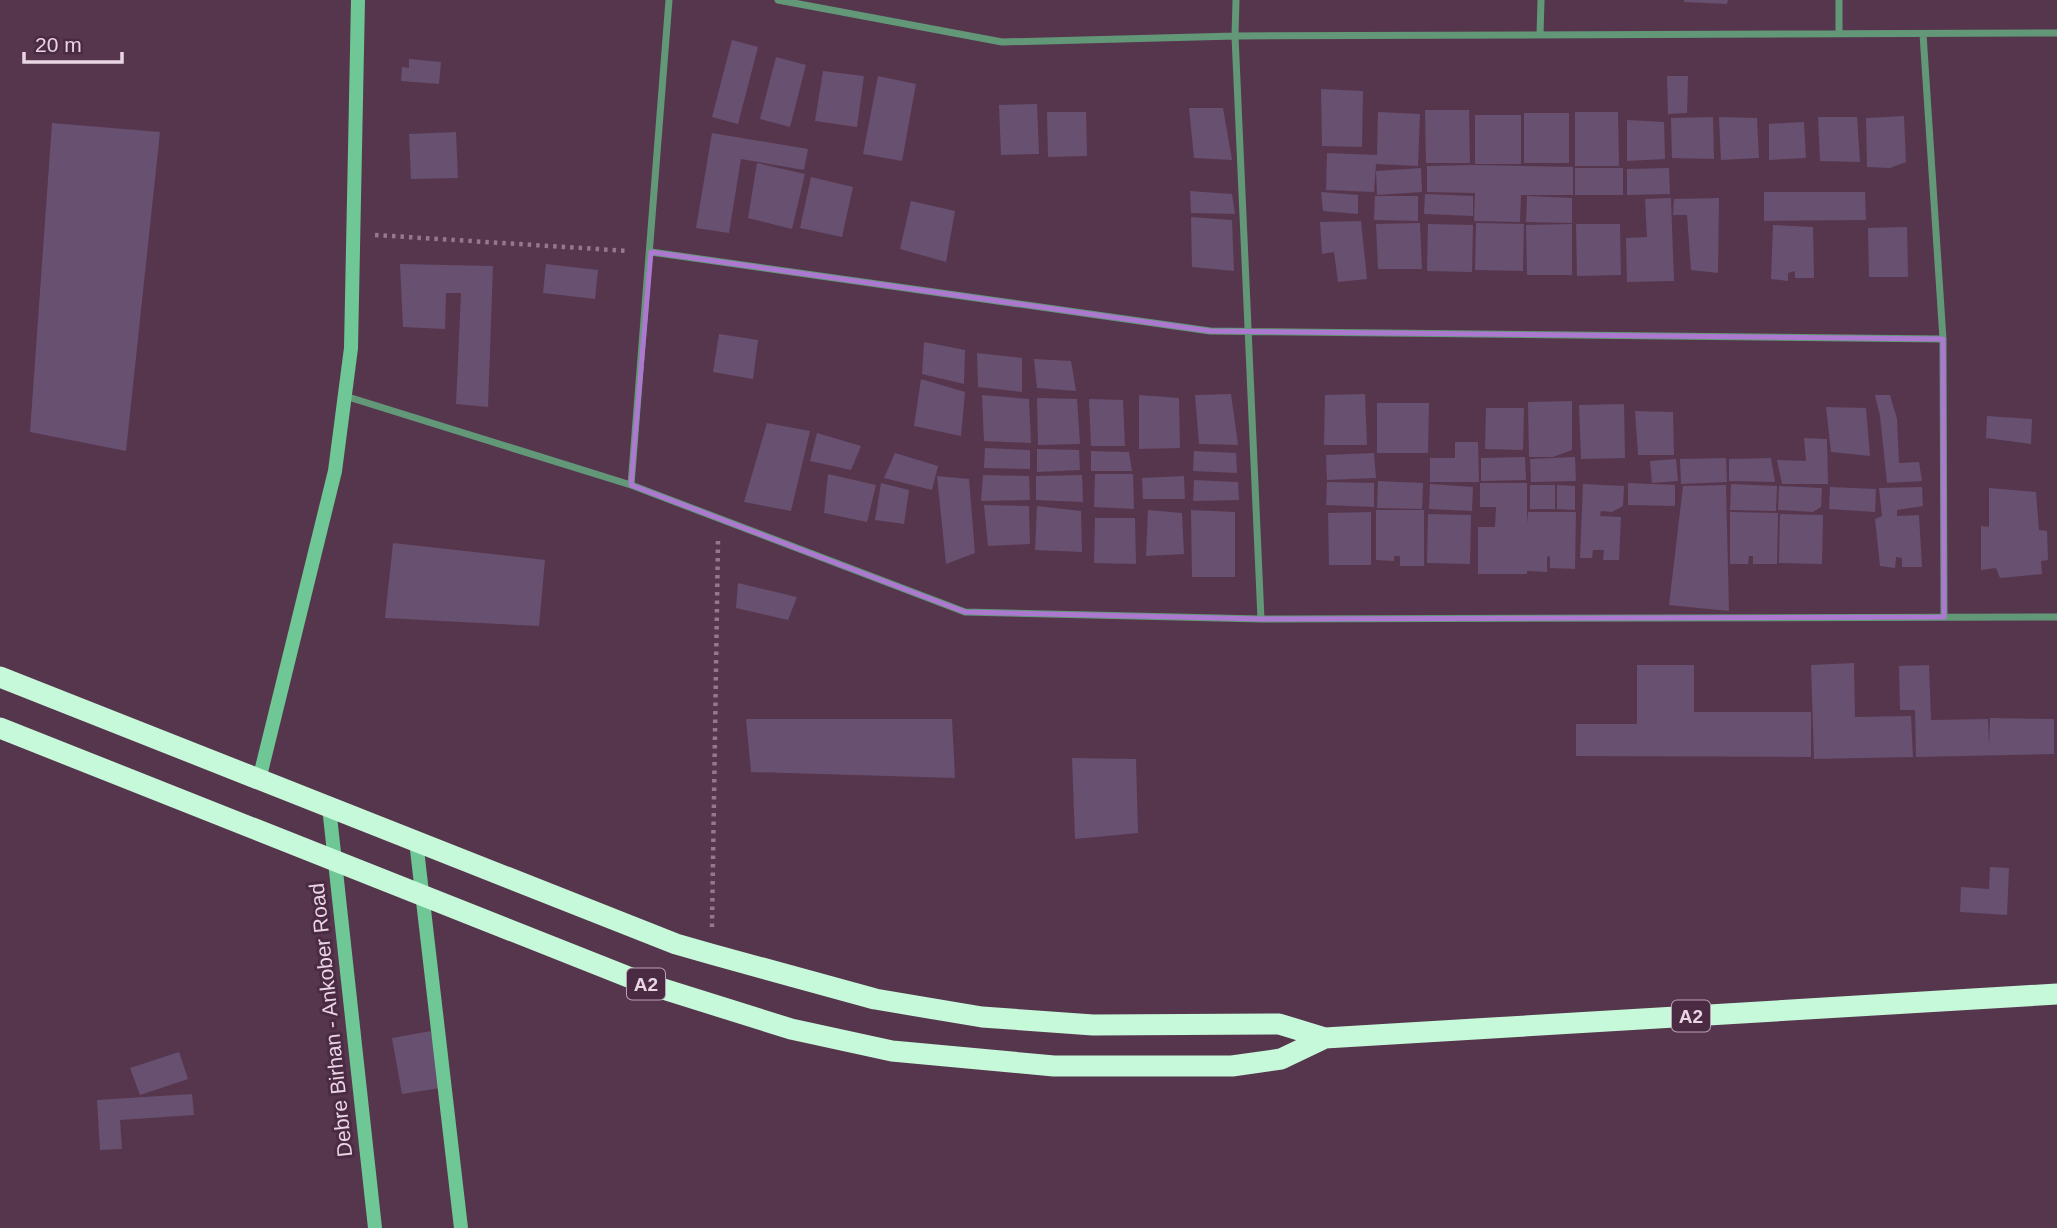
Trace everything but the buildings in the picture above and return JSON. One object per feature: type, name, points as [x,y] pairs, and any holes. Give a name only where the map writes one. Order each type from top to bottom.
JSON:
[{"type":"highway","name":"A2","points":[[0,677],[676,944],[875,999],[982,1017],[1093,1025],[1279,1024],[1325,1038],[2057,994]]},
{"type":"highway","name":"A2","points":[[0,728],[640,982],[791,1029],[892,1051],[1054,1066],[1232,1066],[1282,1059],[1325,1038]]},
{"type":"main road","points":[[259,780],[335,471],[345,397],[351,348],[358,0]]},
{"type":"main road","name":"Debre Birhan - Ankober Road","points":[[329,807],[375,1228]]},
{"type":"main road","points":[[416,841],[461,1228]]},
{"type":"street","points":[[631,485],[669,0]]},
{"type":"street","points":[[778,0],[1002,42],[1235,36],[2057,33]]},
{"type":"street","points":[[1236,0],[1235,36],[1261,619]]},
{"type":"street","points":[[1541,0],[1541,35]]},
{"type":"street","points":[[1839,0],[1839,34]]},
{"type":"street","points":[[1923,34],[1943,339],[1944,617]]},
{"type":"street","points":[[650,252],[1210,331],[1943,339]]},
{"type":"street","points":[[345,397],[631,485],[965,612],[1261,619],[2057,617]]},
{"type":"path","points":[[354,233],[650,252]]},
{"type":"path","points":[[711,954],[719,518]]},
{"type":"highlighted area","points":[[651,252],[1210,331],[1943,339],[1944,617],[1261,619],[965,612],[631,485]]}]
